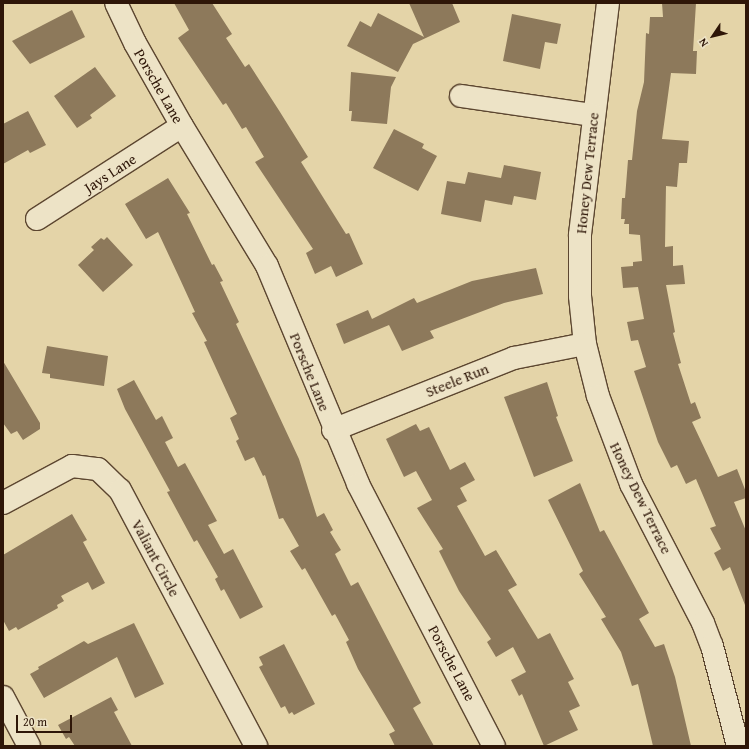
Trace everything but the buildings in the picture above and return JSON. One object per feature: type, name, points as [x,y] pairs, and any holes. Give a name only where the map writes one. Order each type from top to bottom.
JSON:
[{"type":"street","name":"Porsche Lane","points":[[116,3],[135,42],[182,126],[267,266],[333,430],[358,484],[494,746]]},
{"type":"street","name":"Honey Dew Terrace","points":[[608,3],[593,115],[580,235],[580,296],[585,344],[598,396],[624,470],[712,646],[738,746]]},
{"type":"street","points":[[461,96],[593,115]]},
{"type":"street","name":"Jays Lane","points":[[37,219],[182,126]]},
{"type":"street","name":"Steele Run","points":[[333,430],[514,358],[585,344]]},
{"type":"street","name":"Valiant Circle","points":[[3,503],[72,466],[98,469],[120,490],[256,746]]},
{"type":"street","points":[[3,697],[29,746]]}]
